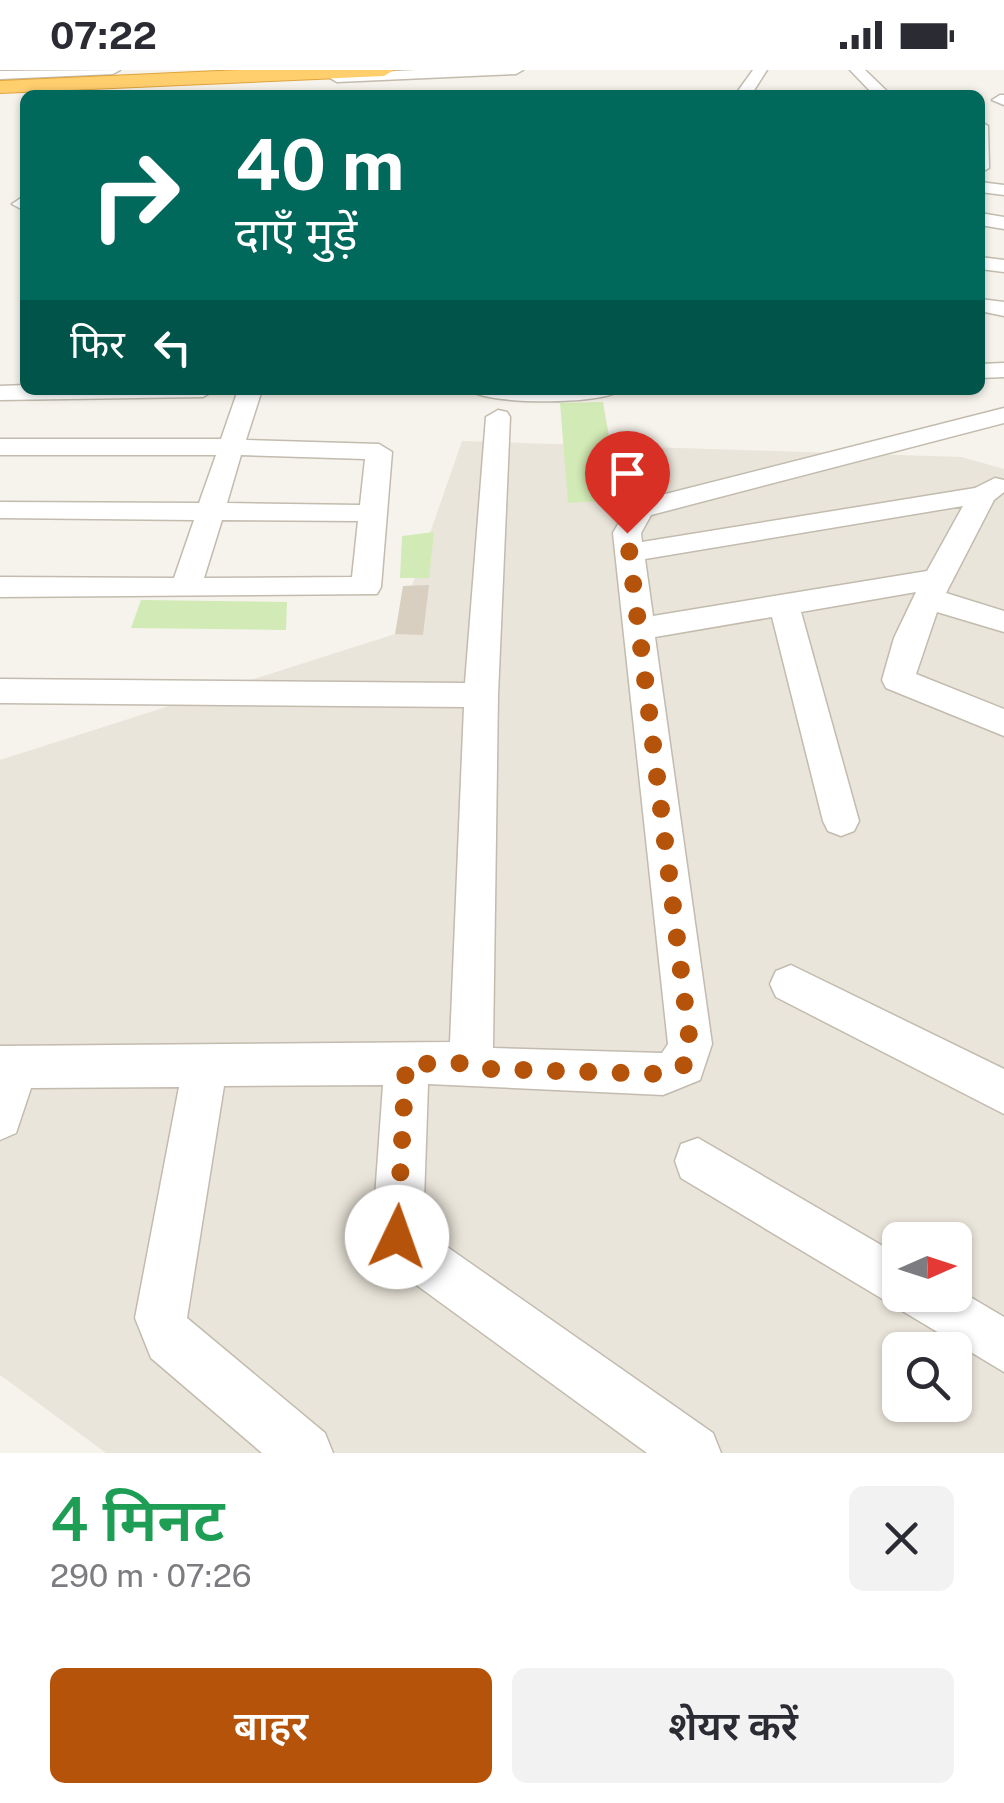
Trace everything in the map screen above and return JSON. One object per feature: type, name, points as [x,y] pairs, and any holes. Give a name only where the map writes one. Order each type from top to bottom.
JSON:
[{"type":"highway","points":[[0,84],[243,70]]},
{"type":"highway","points":[[93,78],[381,73]]},
{"type":"street","points":[[358,90],[381,73],[514,70]]},
{"type":"street","points":[[502,82],[514,70]]},
{"type":"street","points":[[856,70],[878,90]]},
{"type":"street","points":[[186,588],[248,395]]},
{"type":"street","points":[[0,1117],[7,1067],[471,1063],[491,1069],[663,1074],[684,1065],[690,1044],[627,533],[640,509],[1004,415]]},
{"type":"street","points":[[471,1063],[481,695],[498,417]]},
{"type":"street","points":[[0,446],[375,450],[379,456],[366,587],[0,587]]},
{"type":"street","points":[[630,553],[994,490]]},
{"type":"street","points":[[994,490],[933,588],[898,671],[898,680],[909,688],[1004,723]]},
{"type":"street","points":[[0,510],[374,512]]},
{"type":"street","points":[[638,629],[784,604],[933,588],[1004,622]]},
{"type":"street","points":[[784,604],[841,821]]},
{"type":"street","points":[[0,691],[481,695]]},
{"type":"street","points":[[791,984],[1004,1092]]},
{"type":"street","points":[[406,1064],[397,1225],[402,1245],[693,1453]]},
{"type":"street","points":[[205,1066],[161,1318],[169,1340],[305,1453]]},
{"type":"street","points":[[698,1160],[882,1273]]},
{"type":"street","points":[[947,1312],[1004,1346]]},
{"type":"shaded area","points":[[462,441],[962,457],[1004,469],[1004,1453],[106,1453],[0,1375],[0,760],[395,634]]},
{"type":"green space","points":[[603,402],[620,500],[568,503],[560,403]]},
{"type":"green space","points":[[434,532],[429,578],[400,578],[402,536]]},
{"type":"green space","points":[[141,600],[287,602],[286,630],[131,628]]},
{"type":"building","points":[[429,585],[423,635],[395,634],[403,586]]},
{"type":"route","points":[[397,1237],[406,1064],[471,1063],[491,1069],[663,1074],[684,1065],[690,1044],[627,533]]}]
